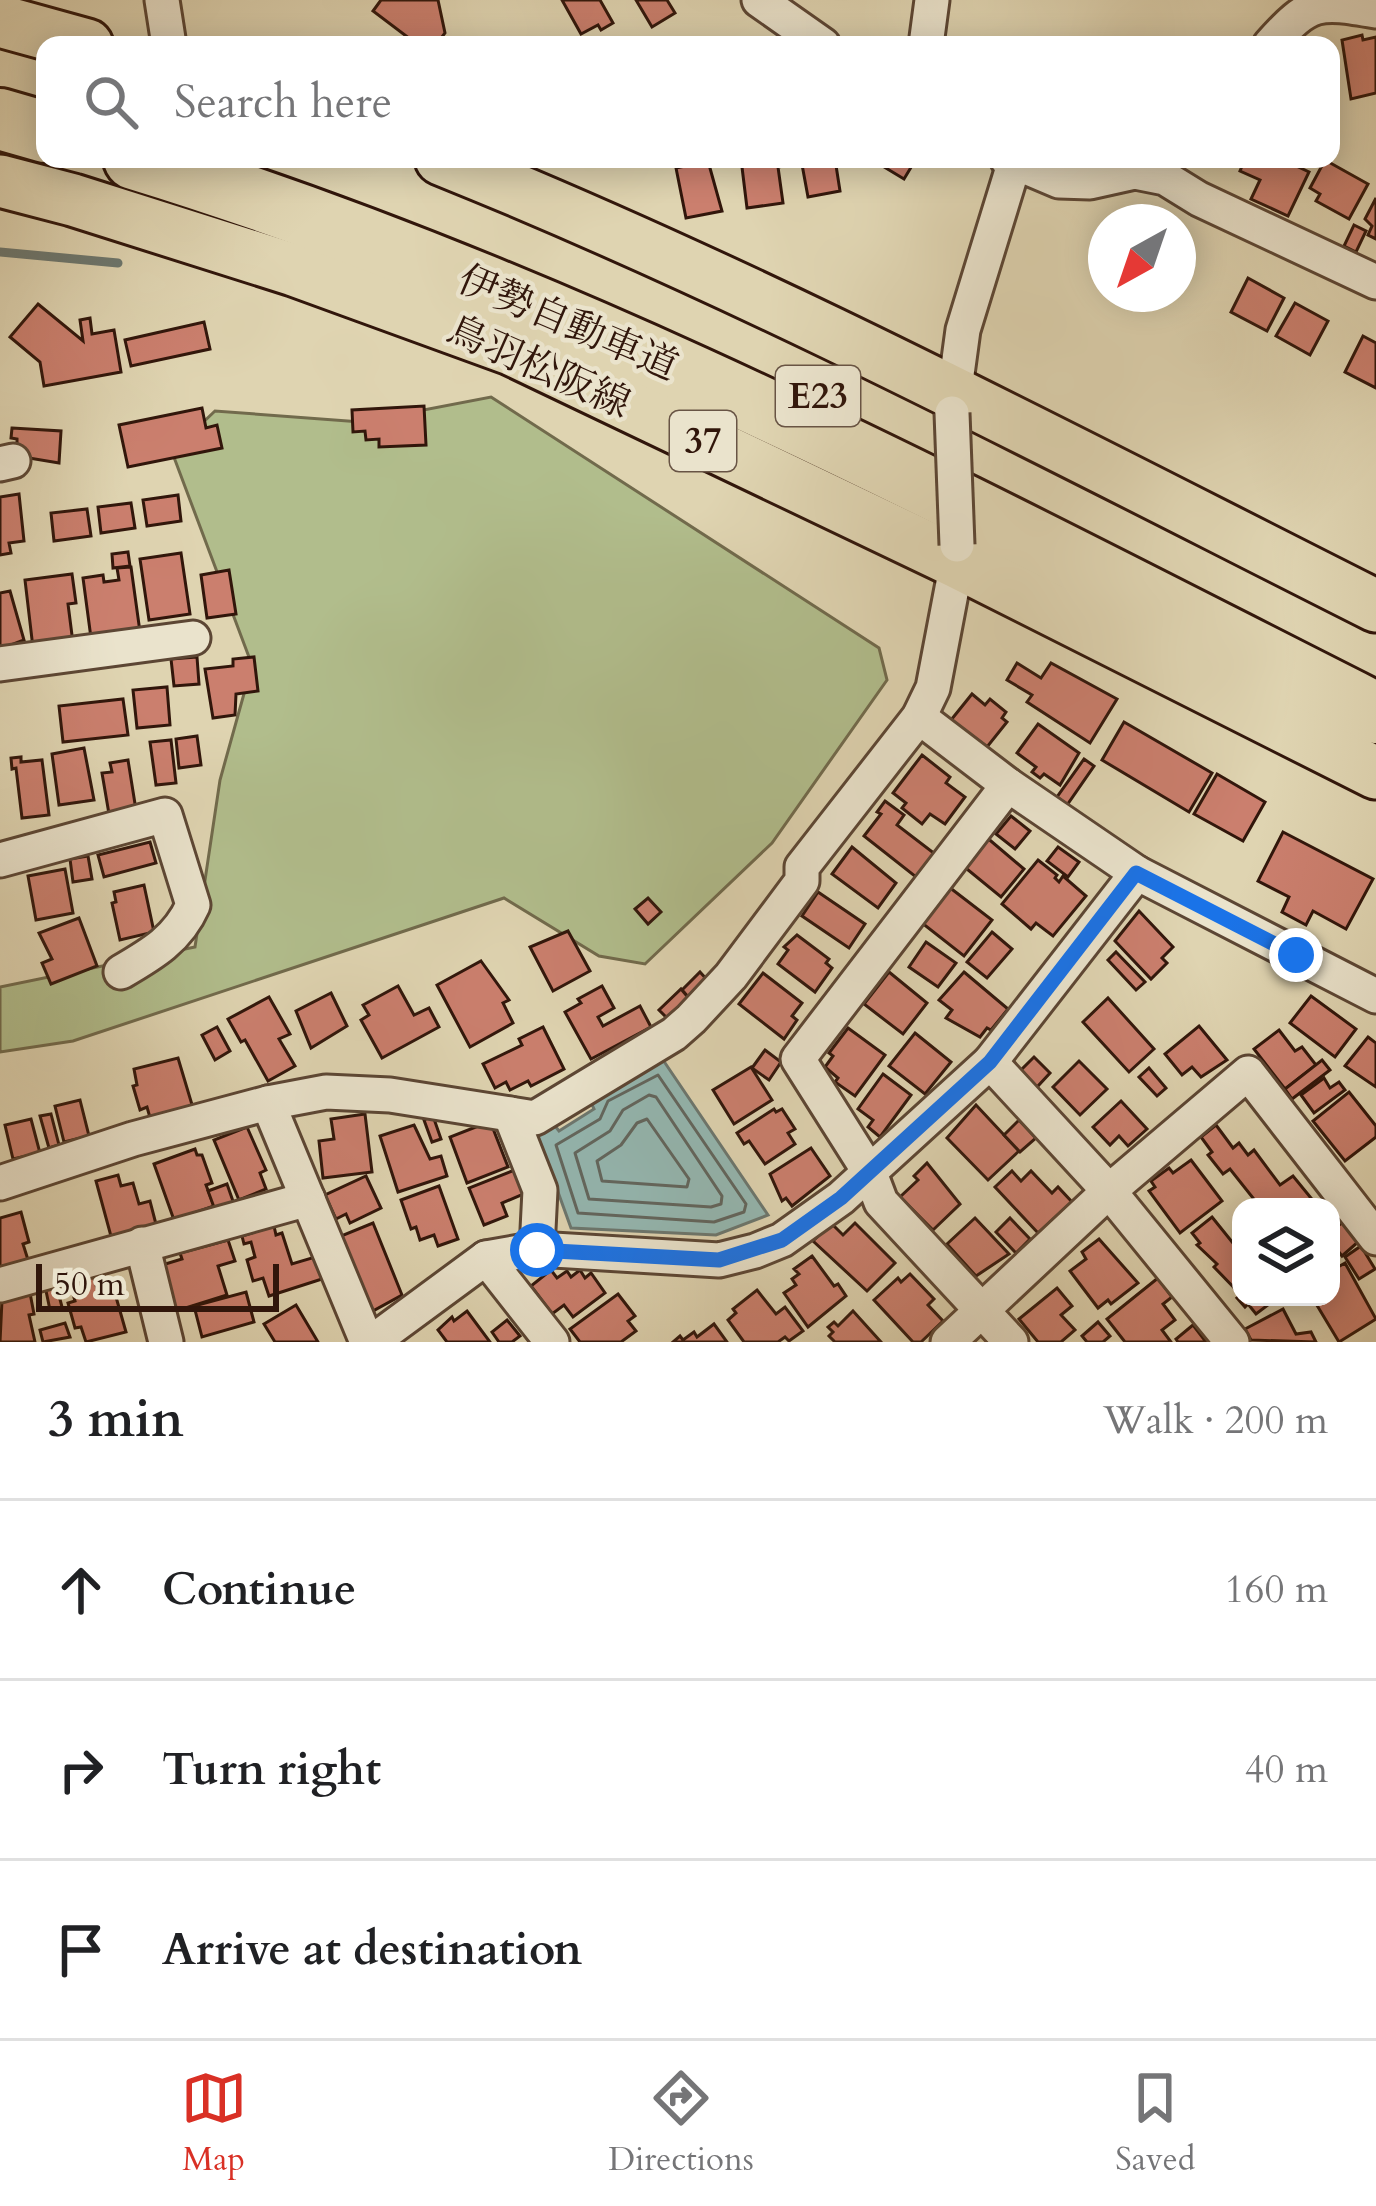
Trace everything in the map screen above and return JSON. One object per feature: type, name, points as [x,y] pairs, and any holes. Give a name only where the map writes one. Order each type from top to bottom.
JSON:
[{"type":"highway","points":[[0,85],[36,95]]},
{"type":"highway","points":[[0,119],[36,129]]},
{"type":"highway","name":"伊勢自動車道","points":[[163,168],[384,247],[721,388],[1376,712]]},
{"type":"highway","name":"伊勢自動車道","points":[[267,168],[392,212],[733,356],[900,434],[1376,675]]},
{"type":"main road","points":[[0,20],[56,36]]},
{"type":"main road","points":[[463,168],[563,208],[952,403],[1376,607]]},
{"type":"main road","name":"鳥羽松阪線","points":[[0,181],[294,270],[511,349],[957,554],[1376,773]]},
{"type":"street","points":[[162,0],[168,36]]},
{"type":"street","points":[[759,0],[810,36]]},
{"type":"street","points":[[927,36],[932,0]]},
{"type":"street","points":[[1274,36],[1288,9],[1314,5],[1376,10]]},
{"type":"street","points":[[0,1183],[133,1139],[301,1096],[354,1092],[535,1118],[674,1034],[707,1004],[802,881],[802,867],[919,717],[933,688],[957,554],[952,403],[963,330],[1008,168]]},
{"type":"street","points":[[1027,168],[1059,181],[1090,182],[1172,168],[1199,199],[1376,282]]},
{"type":"street","points":[[0,664],[193,638]]},
{"type":"street","points":[[919,717],[1136,873],[1376,996]]},
{"type":"street","points":[[1008,785],[798,1059],[870,1173],[881,1202],[1011,1342]]},
{"type":"street","points":[[0,860],[165,815],[193,905],[184,924],[160,950],[121,972]]},
{"type":"street","points":[[268,1103],[370,1342],[486,1258],[537,1250],[719,1260],[782,1240],[870,1173],[990,1062],[1136,873]]},
{"type":"street","points":[[990,1062],[1109,1191],[1232,1342]]},
{"type":"street","points":[[949,1342],[1109,1191],[1248,1073],[1376,1238]]},
{"type":"street","points":[[510,1114],[541,1190],[537,1250]]},
{"type":"street","points":[[0,1285],[308,1198]]},
{"type":"street","points":[[142,1244],[166,1342]]},
{"type":"street","points":[[486,1258],[552,1342]]},
{"type":"green space","points":[[491,397],[879,648],[887,680],[772,843],[645,964],[599,956],[504,898],[73,1041],[0,1052],[0,987],[195,947],[220,780],[252,665],[172,452],[215,411],[361,422]]},
{"type":"water","points":[[661,1057],[768,1215],[716,1235],[571,1228],[536,1131],[552,1122],[559,1131],[594,1109],[589,1098]]},
{"type":"building","points":[[381,0],[438,0],[445,33],[406,36],[373,11]]},
{"type":"building","points":[[562,0],[600,0],[613,23],[581,34]]},
{"type":"building","points":[[636,0],[667,0],[675,13],[652,27]]},
{"type":"building","points":[[1362,35],[1363,40],[1376,37],[1376,93],[1351,99],[1342,40]]},
{"type":"building","points":[[676,168],[710,168],[722,211],[686,218]]},
{"type":"building","points":[[742,168],[778,168],[783,203],[747,208]]},
{"type":"building","points":[[803,168],[836,168],[840,191],[808,197]]},
{"type":"building","points":[[886,168],[911,168],[904,179]]},
{"type":"building","points":[[1300,168],[1309,172],[1288,216],[1251,199],[1260,180],[1240,171]]},
{"type":"building","points":[[1321,168],[1339,168],[1368,184],[1349,219],[1316,201],[1320,194],[1310,188]]},
{"type":"building","points":[[1376,198],[1376,239],[1368,235],[1372,226],[1365,219]]},
{"type":"building","points":[[1354,225],[1366,231],[1356,252],[1344,246]]},
{"type":"building","points":[[1248,278],[1284,298],[1267,331],[1231,312]]},
{"type":"building","points":[[1295,303],[1328,321],[1310,355],[1276,336]]},
{"type":"building","points":[[38,304],[83,341],[80,320],[90,318],[92,334],[114,330],[121,372],[44,386],[40,362],[10,337]]},
{"type":"building","points":[[204,322],[210,349],[131,366],[125,340]]},
{"type":"building","points":[[1363,336],[1376,343],[1376,388],[1345,372]]},
{"type":"building","points":[[424,406],[426,445],[379,447],[379,439],[366,440],[365,431],[353,432],[352,410]]},
{"type":"building","points":[[202,408],[206,428],[217,425],[222,448],[128,467],[119,425]]},
{"type":"building","points":[[12,428],[61,431],[59,463],[17,456]]},
{"type":"building","points":[[19,494],[24,541],[9,543],[11,553],[0,555],[0,497]]},
{"type":"building","points":[[178,495],[181,521],[147,526],[143,500]]},
{"type":"building","points":[[131,503],[135,528],[101,533],[98,507]]},
{"type":"building","points":[[87,509],[91,536],[54,541],[51,513]]},
{"type":"building","points":[[128,552],[130,566],[113,568],[112,554]]},
{"type":"building","points":[[181,553],[190,614],[149,620],[140,559]]},
{"type":"building","points":[[131,567],[140,632],[91,638],[83,578],[103,575],[104,582],[119,580],[117,568]]},
{"type":"building","points":[[229,570],[236,614],[207,618],[201,575]]},
{"type":"building","points":[[72,574],[76,603],[68,604],[73,643],[33,648],[25,580]]},
{"type":"building","points":[[10,591],[24,640],[0,649],[0,593]]},
{"type":"building","points":[[197,657],[199,684],[174,686],[171,659]]},
{"type":"building","points":[[254,657],[258,691],[236,694],[235,715],[213,718],[205,669],[233,666],[233,659]]},
{"type":"building","points":[[1017,663],[1041,678],[1051,663],[1117,699],[1090,743],[1027,702],[1032,695],[1007,680]]},
{"type":"building","points":[[167,687],[170,725],[137,728],[133,690]]},
{"type":"building","points":[[972,694],[985,705],[990,699],[1006,712],[1002,718],[1007,722],[987,747],[951,720]]},
{"type":"building","points":[[123,699],[128,735],[63,742],[59,706]]},
{"type":"building","points":[[1124,722],[1212,773],[1189,812],[1102,760]]},
{"type":"building","points":[[1038,724],[1079,753],[1060,785],[1044,774],[1040,778],[1032,772],[1036,767],[1017,753]]},
{"type":"building","points":[[197,736],[201,765],[179,768],[176,739]]},
{"type":"building","points":[[171,740],[176,783],[156,785],[150,742]]},
{"type":"building","points":[[84,748],[94,800],[59,805],[52,754]]},
{"type":"building","points":[[922,755],[950,777],[946,783],[965,797],[945,824],[930,814],[922,824],[902,808],[906,803],[893,793]]},
{"type":"building","points":[[21,757],[21,762],[42,760],[49,815],[22,818],[11,758]]},
{"type":"building","points":[[1084,759],[1094,766],[1067,805],[1057,797]]},
{"type":"building","points":[[128,760],[136,810],[109,814],[102,773],[112,772],[110,763]]},
{"type":"building","points":[[1217,774],[1265,802],[1243,841],[1194,814]]},
{"type":"building","points":[[885,801],[904,815],[897,825],[935,854],[916,877],[864,836]]},
{"type":"building","points":[[1011,816],[1030,831],[1015,849],[996,834]]},
{"type":"building","points":[[1283,832],[1373,879],[1346,929],[1313,911],[1306,925],[1282,912],[1289,897],[1258,881]]},
{"type":"building","points":[[985,836],[1024,869],[1001,897],[962,865]]},
{"type":"building","points":[[150,842],[156,863],[104,877],[98,855]]},
{"type":"building","points":[[852,847],[896,883],[878,908],[832,874]]},
{"type":"building","points":[[1058,847],[1079,862],[1068,877],[1047,861]]},
{"type":"building","points":[[88,856],[92,879],[73,882],[70,859]]},
{"type":"building","points":[[1038,860],[1059,882],[1063,876],[1086,896],[1053,936],[1036,923],[1031,929],[1002,904]]},
{"type":"building","points":[[65,869],[73,913],[36,920],[28,876]]},
{"type":"building","points":[[144,885],[154,932],[120,940],[114,892]]},
{"type":"building","points":[[949,887],[992,920],[964,956],[922,923]]},
{"type":"building","points":[[818,892],[865,924],[849,948],[802,916]]},
{"type":"building","points":[[648,898],[661,912],[648,924],[635,909]]},
{"type":"building","points":[[1139,911],[1173,947],[1162,958],[1167,963],[1151,979],[1115,941]]},
{"type":"building","points":[[79,918],[97,966],[51,984],[42,963],[52,959],[39,933]]},
{"type":"building","points":[[568,931],[590,971],[553,991],[530,947]]},
{"type":"building","points":[[992,932],[1012,949],[987,978],[967,962]]},
{"type":"building","points":[[797,935],[829,959],[826,963],[832,968],[815,992],[778,964],[788,950],[784,947]]},
{"type":"building","points":[[926,942],[956,963],[938,987],[909,967]]},
{"type":"building","points":[[1116,952],[1145,982],[1136,990],[1108,960]]},
{"type":"building","points":[[481,961],[509,1000],[503,1003],[513,1023],[470,1047],[437,985]]},
{"type":"building","points":[[700,972],[709,982],[691,1000],[682,990]]},
{"type":"building","points":[[889,972],[927,1003],[903,1034],[864,1004]]},
{"type":"building","points":[[964,972],[1008,1009],[980,1037],[946,1018],[952,1010],[939,1000]]},
{"type":"building","points":[[763,973],[802,1003],[784,1039],[739,1004]]},
{"type":"building","points":[[398,986],[414,1015],[429,1008],[439,1027],[382,1058],[361,1020],[369,1015],[363,1005]]},
{"type":"building","points":[[602,986],[614,1008],[598,1017],[603,1026],[640,1006],[651,1027],[591,1059],[565,1012]]},
{"type":"building","points":[[681,989],[692,1002],[671,1022],[659,1010]]},
{"type":"building","points":[[331,993],[347,1026],[311,1048],[296,1011]]},
{"type":"building","points":[[1311,996],[1356,1029],[1335,1057],[1290,1023]]},
{"type":"building","points":[[269,997],[290,1034],[279,1039],[295,1066],[268,1081],[228,1019]]},
{"type":"building","points":[[1108,998],[1154,1049],[1129,1072],[1083,1022]]},
{"type":"building","points":[[1199,1026],[1227,1060],[1201,1077],[1192,1067],[1182,1075],[1165,1054]]},
{"type":"building","points":[[217,1027],[230,1051],[215,1060],[202,1035]]},
{"type":"building","points":[[543,1027],[564,1069],[531,1086],[528,1081],[510,1090],[506,1082],[495,1088],[483,1064],[522,1045],[519,1039]]},
{"type":"building","points":[[848,1028],[885,1055],[855,1096],[835,1082],[838,1078],[825,1067],[833,1056],[829,1053]]},
{"type":"building","points":[[1279,1030],[1295,1051],[1302,1047],[1316,1065],[1285,1089],[1254,1049]]},
{"type":"building","points":[[915,1033],[951,1062],[925,1094],[889,1066]]},
{"type":"building","points":[[1368,1037],[1376,1043],[1376,1087],[1345,1066]]},
{"type":"building","points":[[765,1050],[781,1062],[769,1080],[752,1068]]},
{"type":"building","points":[[1034,1057],[1050,1073],[1037,1087],[1020,1071]]},
{"type":"building","points":[[178,1058],[193,1108],[151,1121],[147,1107],[140,1110],[134,1069]]},
{"type":"building","points":[[1322,1060],[1330,1070],[1292,1099],[1285,1089]]},
{"type":"building","points":[[1079,1061],[1107,1089],[1080,1115],[1053,1087]]},
{"type":"building","points":[[751,1067],[772,1100],[734,1124],[713,1090]]},
{"type":"building","points":[[1149,1068],[1166,1088],[1157,1096],[1139,1077]]},
{"type":"building","points":[[883,1074],[911,1095],[880,1137],[868,1127],[873,1120],[858,1109]]},
{"type":"building","points":[[1324,1078],[1330,1088],[1339,1082],[1345,1090],[1314,1113],[1301,1095]]},
{"type":"building","points":[[1349,1092],[1376,1126],[1376,1137],[1345,1161],[1313,1121]]},
{"type":"building","points":[[80,1100],[89,1136],[64,1142],[55,1106]]},
{"type":"building","points":[[1121,1101],[1147,1129],[1128,1146],[1119,1136],[1110,1145],[1093,1127]]},
{"type":"building","points":[[976,1105],[1019,1151],[988,1180],[947,1138]]},
{"type":"building","points":[[774,1109],[782,1109],[795,1129],[788,1133],[795,1144],[765,1164],[737,1133]]},
{"type":"building","points":[[51,1114],[59,1145],[49,1148],[40,1116]]},
{"type":"building","points":[[365,1114],[372,1172],[323,1178],[319,1141],[334,1139],[331,1119]]},
{"type":"building","points":[[433,1116],[441,1139],[432,1142],[424,1120]]},
{"type":"building","points":[[31,1119],[40,1153],[13,1159],[5,1125]]},
{"type":"building","points":[[1019,1120],[1036,1138],[1020,1152],[1004,1135]]},
{"type":"building","points":[[486,1123],[492,1126],[508,1167],[467,1183],[450,1137]]},
{"type":"building","points":[[414,1125],[430,1159],[441,1156],[447,1176],[398,1192],[380,1136]]},
{"type":"building","points":[[1216,1125],[1233,1148],[1239,1143],[1248,1155],[1254,1150],[1280,1185],[1293,1176],[1311,1198],[1253,1198],[1230,1169],[1223,1174],[1201,1137]]},
{"type":"building","points":[[247,1127],[266,1170],[260,1173],[266,1189],[239,1200],[214,1140]]},
{"type":"building","points":[[811,1148],[830,1176],[792,1206],[786,1198],[782,1201],[770,1174]]},
{"type":"building","points":[[195,1149],[212,1183],[206,1185],[214,1206],[174,1220],[154,1164]]},
{"type":"building","points":[[1191,1160],[1222,1201],[1180,1233],[1149,1191],[1155,1187],[1151,1181]]},
{"type":"building","points":[[927,1163],[960,1204],[933,1230],[900,1197]]},
{"type":"building","points":[[517,1169],[526,1193],[502,1203],[507,1216],[484,1225],[469,1188]]},
{"type":"building","points":[[1012,1171],[1021,1181],[1031,1171],[1052,1193],[1058,1187],[1072,1202],[1038,1233],[995,1187]]},
{"type":"building","points":[[118,1175],[121,1186],[133,1183],[139,1204],[150,1201],[157,1228],[112,1240],[96,1181]]},
{"type":"building","points":[[366,1176],[381,1208],[350,1223],[346,1214],[336,1219],[325,1195]]},
{"type":"building","points":[[227,1184],[234,1204],[215,1210],[208,1191]]},
{"type":"building","points":[[439,1186],[458,1239],[438,1246],[434,1235],[420,1240],[416,1227],[411,1229],[401,1200]]},
{"type":"building","points":[[21,1212],[29,1263],[0,1271],[0,1218]]},
{"type":"building","points":[[1212,1217],[1232,1242],[1232,1286],[1197,1245],[1192,1233]]},
{"type":"building","points":[[975,1218],[1009,1254],[976,1276],[947,1244]]},
{"type":"building","points":[[1010,1218],[1030,1239],[1016,1253],[996,1232]]},
{"type":"building","points":[[1343,1222],[1358,1242],[1342,1256],[1340,1253]]},
{"type":"building","points":[[373,1223],[402,1295],[371,1312],[341,1236]]},
{"type":"building","points":[[831,1223],[843,1235],[855,1223],[895,1263],[867,1291],[813,1241]]},
{"type":"building","points":[[274,1226],[276,1235],[282,1233],[292,1264],[315,1257],[322,1279],[269,1296],[263,1278],[253,1281],[247,1260],[255,1257],[251,1242],[244,1244],[242,1236]]},
{"type":"building","points":[[1099,1239],[1138,1283],[1098,1308],[1070,1271],[1086,1259],[1082,1252]]},
{"type":"building","points":[[228,1240],[235,1261],[218,1266],[227,1295],[176,1311],[162,1265],[182,1259],[180,1253]]},
{"type":"building","points":[[1361,1246],[1375,1269],[1359,1279],[1345,1257]]},
{"type":"building","points":[[812,1256],[846,1296],[808,1327],[784,1293],[796,1285],[792,1279],[799,1274],[794,1269]]},
{"type":"building","points":[[1345,1263],[1376,1319],[1339,1342],[1317,1306],[1340,1306],[1340,1266]]},
{"type":"building","points":[[551,1270],[557,1278],[567,1271],[571,1277],[580,1270],[585,1278],[591,1273],[605,1293],[573,1317],[564,1305],[552,1314],[531,1286]]},
{"type":"building","points":[[910,1274],[934,1299],[928,1305],[943,1321],[921,1342],[913,1342],[874,1300],[898,1278],[901,1282]]},
{"type":"building","points":[[93,1276],[97,1288],[112,1283],[126,1332],[86,1342],[81,1327],[75,1328],[68,1303],[75,1301],[70,1283]]},
{"type":"building","points":[[1158,1278],[1172,1297],[1163,1304],[1175,1320],[1162,1330],[1171,1342],[1125,1342],[1107,1319]]},
{"type":"building","points":[[56,1284],[62,1307],[50,1310],[45,1286]]},
{"type":"building","points":[[1057,1288],[1072,1306],[1061,1315],[1075,1330],[1061,1342],[1038,1342],[1019,1319]]},
{"type":"building","points":[[757,1290],[776,1314],[785,1307],[803,1331],[789,1341],[785,1337],[778,1342],[744,1342],[728,1320],[736,1313],[733,1309]]},
{"type":"building","points":[[246,1292],[254,1322],[202,1337],[194,1306]]},
{"type":"building","points":[[30,1293],[35,1342],[0,1342],[2,1300]]},
{"type":"building","points":[[618,1294],[635,1316],[628,1321],[636,1331],[621,1342],[580,1342],[570,1329]]},
{"type":"building","points":[[296,1305],[318,1342],[275,1342],[264,1324]]},
{"type":"building","points":[[1283,1309],[1296,1334],[1311,1332],[1316,1342],[1251,1340],[1245,1329]]},
{"type":"building","points":[[467,1311],[490,1342],[447,1342],[438,1330]]},
{"type":"building","points":[[853,1311],[881,1342],[835,1342],[829,1336],[833,1332],[828,1327],[834,1322],[838,1326]]},
{"type":"building","points":[[507,1320],[520,1336],[499,1342],[492,1332]]},
{"type":"building","points":[[1098,1322],[1110,1336],[1103,1342],[1087,1342],[1082,1336]]},
{"type":"building","points":[[65,1323],[70,1337],[43,1342],[40,1330]]},
{"type":"building","points":[[714,1324],[727,1342],[673,1342],[694,1332],[697,1337]]},
{"type":"building","points":[[1193,1325],[1206,1342],[1178,1342],[1176,1339]]},
{"type":"waterway","points":[[0,252],[118,263]]},
{"type":"route","points":[[537,1250],[719,1260],[782,1240],[841,1198],[990,1062],[1136,873],[1296,955]]}]
